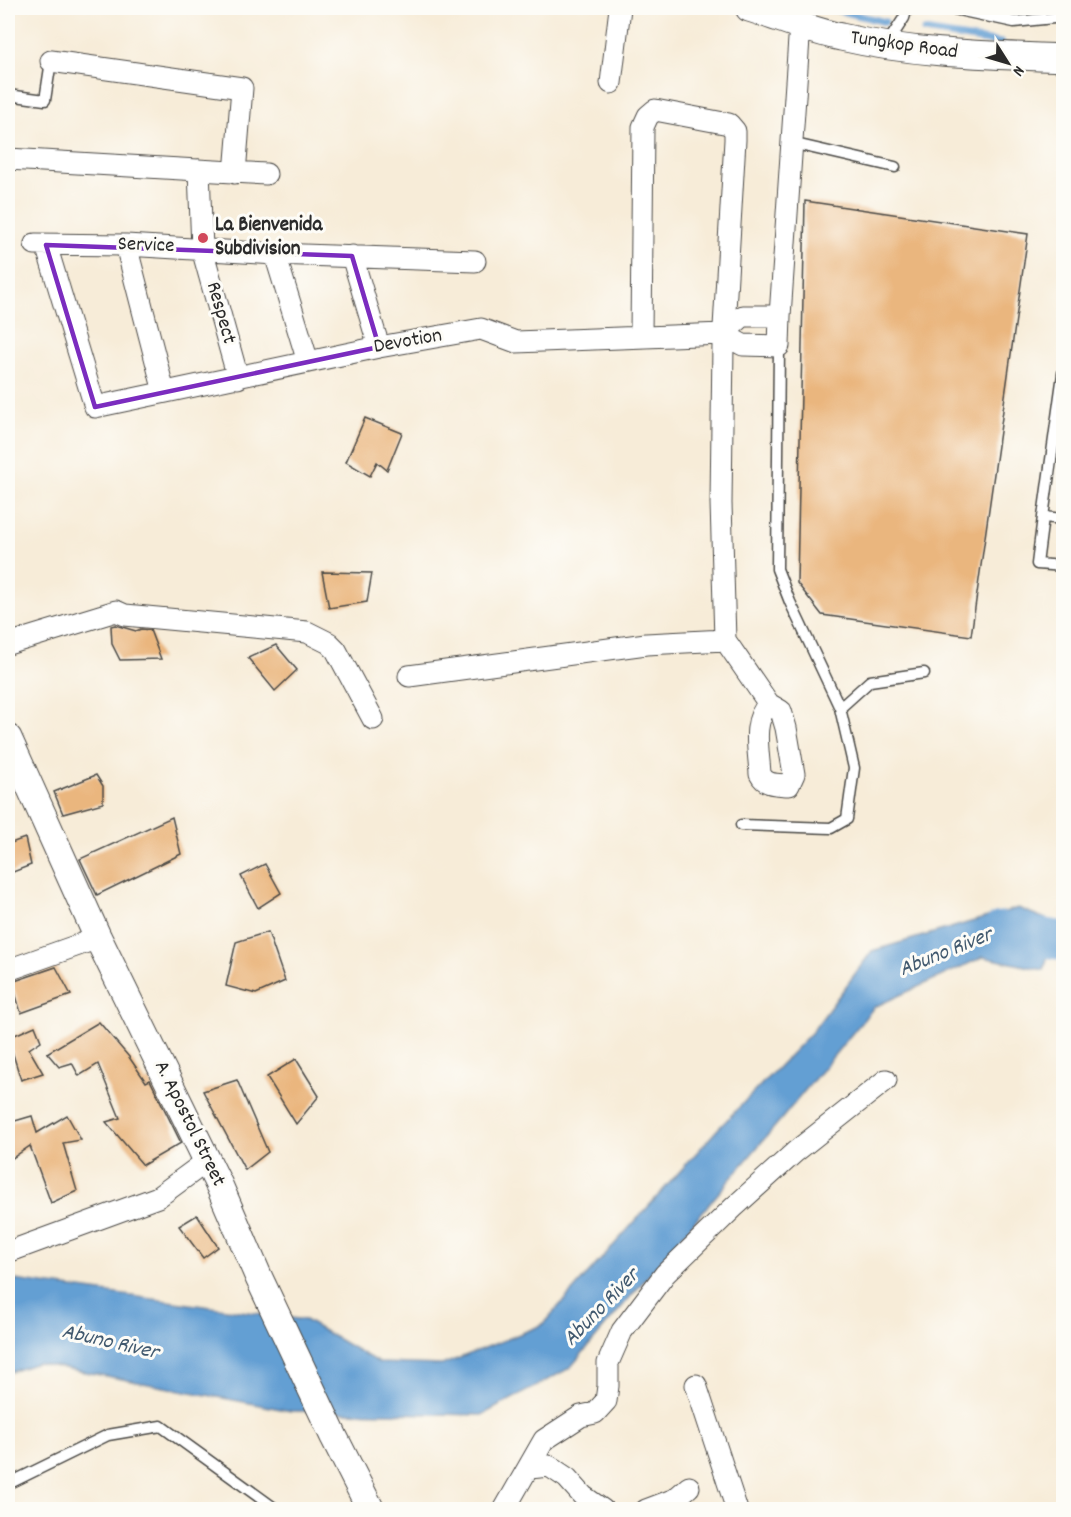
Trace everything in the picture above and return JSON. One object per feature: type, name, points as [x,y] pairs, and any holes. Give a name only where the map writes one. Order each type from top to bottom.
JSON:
[{"type":"street","points":[[611,83],[620,8]]},
{"type":"street","name":"Tungkop Road","points":[[749,8],[839,37],[886,45],[953,54],[1064,58]]},
{"type":"street","points":[[779,346],[800,24]]},
{"type":"street","points":[[51,61],[242,88],[235,172]]},
{"type":"street","points":[[641,336],[643,127],[648,116],[655,110],[729,124],[735,131],[723,334],[721,503],[725,639],[769,704]]},
{"type":"street","points":[[8,159],[266,174]]},
{"type":"street","name":"Respect","points":[[199,170],[202,249],[238,378]]},
{"type":"street","name":"Service","points":[[95,407],[39,244],[126,245],[274,254],[474,261]]},
{"type":"street","points":[[126,245],[164,392]]},
{"type":"street","points":[[274,254],[308,362]]},
{"type":"street","points":[[352,256],[379,346]]},
{"type":"street","points":[[723,334],[743,316],[780,316]]},
{"type":"street","name":"Devotion","points":[[95,407],[379,346],[481,329],[516,342],[723,334],[743,345],[779,346]]},
{"type":"street","points":[[8,644],[116,611],[126,615],[307,632],[329,643],[336,650],[373,718]]},
{"type":"street","points":[[409,676],[646,644],[725,639]]},
{"type":"street","name":"A. Apostol Street","points":[[8,738],[99,938],[207,1161],[259,1278],[334,1437],[371,1509]]},
{"type":"street","points":[[8,970],[99,938]]},
{"type":"street","points":[[504,1509],[530,1468],[544,1440],[581,1416],[595,1413],[606,1401],[608,1363],[622,1331],[665,1274],[732,1208],[795,1152],[886,1080]]},
{"type":"street","points":[[8,1252],[158,1197],[207,1161]]},
{"type":"street","points":[[696,1385],[737,1509]]},
{"type":"street","points":[[530,1468],[549,1466],[567,1478],[583,1496],[603,1509]]},
{"type":"street","points":[[646,1509],[675,1499],[689,1487]]},
{"type":"lane","points":[[886,45],[908,8]]},
{"type":"lane","points":[[949,8],[1014,22],[1064,17]]},
{"type":"lane","points":[[8,95],[45,100],[51,61]]},
{"type":"lane","points":[[791,143],[895,168]]},
{"type":"lane","points":[[741,825],[831,828],[847,819],[854,768],[840,708],[777,569],[779,346]]},
{"type":"lane","points":[[1064,367],[1037,564],[1064,566]]},
{"type":"lane","points":[[1043,518],[1064,519]]},
{"type":"lane","points":[[840,708],[870,681],[924,673]]},
{"type":"lane","points":[[8,1484],[108,1435],[161,1426],[277,1509]]},
{"type":"highlighted area","points":[[46,245],[352,256],[379,347],[95,407]]},
{"type":"water","points":[[1018,908],[1056,923],[1044,970],[983,957],[874,1007],[570,1368],[482,1415],[291,1411],[37,1363],[8,1373],[8,1279],[305,1320],[379,1363],[442,1365],[542,1325],[717,1130],[812,1032],[872,951]]},
{"type":"building","points":[[805,201],[1028,234],[971,636],[822,615],[797,583]]},
{"type":"building","points":[[365,418],[402,433],[387,470],[377,462],[370,476],[346,462]]},
{"type":"building","points":[[322,572],[372,573],[367,602],[329,608]]},
{"type":"building","points":[[111,626],[136,631],[150,630],[161,659],[120,660],[112,644]]},
{"type":"building","points":[[276,645],[297,670],[275,691],[248,658]]},
{"type":"building","points":[[96,775],[103,786],[103,803],[63,814],[54,792]]},
{"type":"building","points":[[172,817],[181,854],[97,895],[80,859]]},
{"type":"building","points":[[25,838],[31,865],[8,874],[8,844]]},
{"type":"building","points":[[265,864],[281,893],[258,908],[241,876]]},
{"type":"building","points":[[268,932],[285,981],[256,994],[226,986],[236,942]]},
{"type":"building","points":[[56,967],[71,995],[21,1013],[12,982]]},
{"type":"building","points":[[99,1022],[129,1057],[146,1082],[150,1080],[181,1143],[143,1165],[106,1122],[120,1118],[98,1064],[79,1076],[72,1063],[59,1067],[47,1053]]},
{"type":"building","points":[[35,1026],[41,1041],[29,1049],[43,1073],[21,1080],[8,1038]]},
{"type":"building","points":[[296,1059],[319,1096],[296,1124],[267,1077]]},
{"type":"building","points":[[237,1080],[268,1152],[245,1170],[203,1091]]},
{"type":"building","points":[[67,1115],[81,1140],[63,1143],[77,1191],[51,1203],[30,1146],[8,1161],[8,1123],[32,1116],[37,1133]]},
{"type":"building","points":[[197,1215],[218,1247],[203,1258],[179,1226]]},
{"type":"waterway","points":[[830,8],[885,22]]},
{"type":"waterway","points":[[924,31],[1001,43]]},
{"type":"waterway","name":"Abuno River","points":[[1001,931],[1064,941]]},
{"type":"place","name":"La Bienvenida Subdivision","points":[[203,238]]}]
